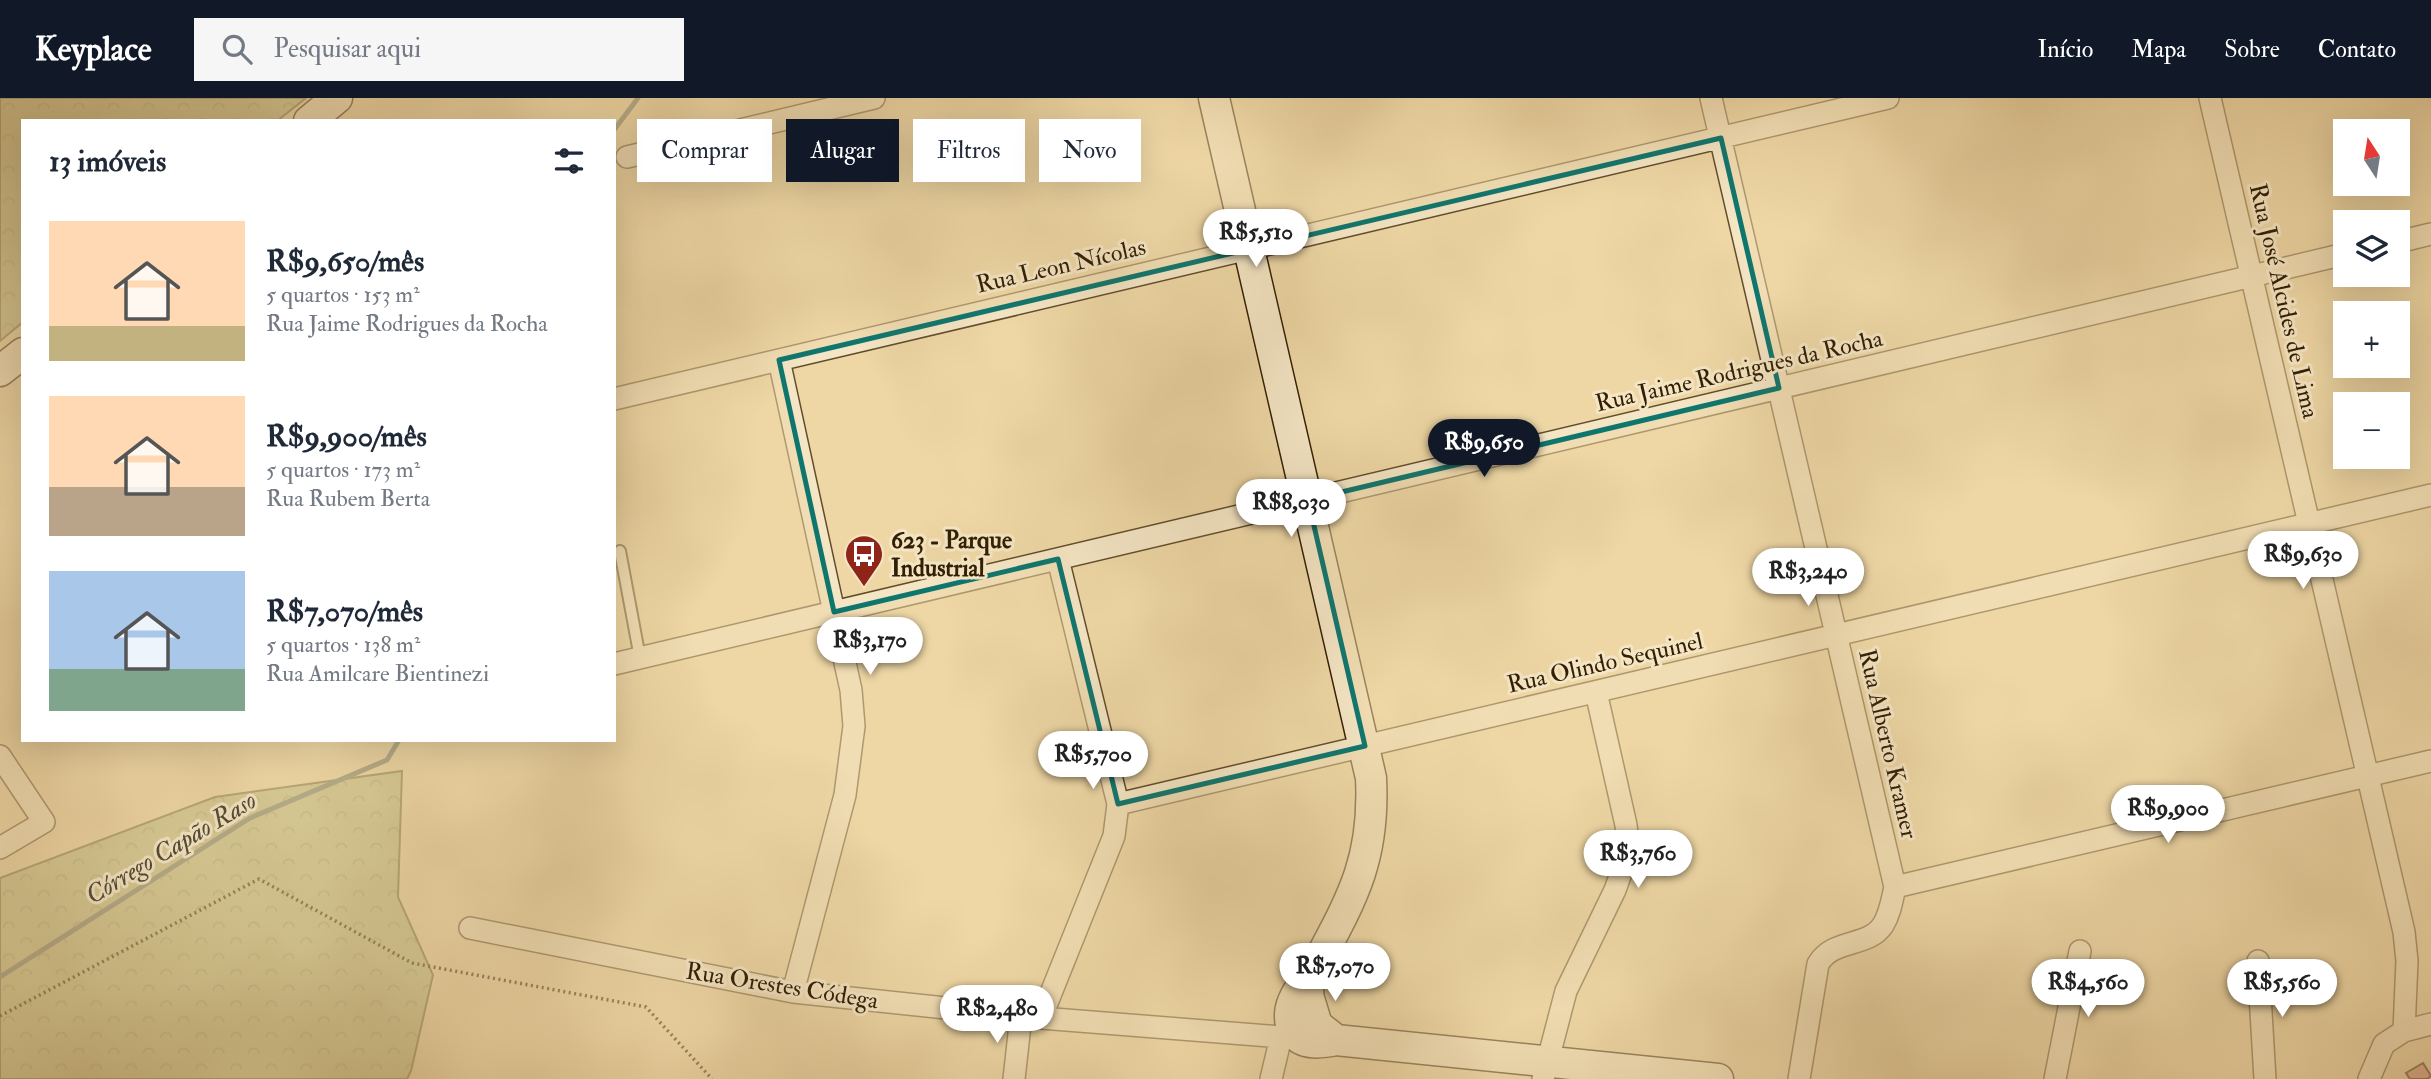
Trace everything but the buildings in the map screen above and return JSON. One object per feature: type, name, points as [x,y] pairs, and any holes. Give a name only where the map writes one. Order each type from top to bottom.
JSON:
[{"type":"main road","points":[[311,119],[337,98]]},
{"type":"main road","points":[[1214,98],[1365,746],[1371,789],[1370,839],[1351,899],[1309,979],[1293,1001],[1287,1034]]},
{"type":"main road","points":[[0,371],[21,355]]},
{"type":"main road","points":[[1309,979],[1308,995],[1317,1025],[1336,1040]]},
{"type":"main road","name":"Rua Orestes Códega","points":[[1287,1034],[1307,1042],[1336,1040],[1545,1070],[1718,1079]]},
{"type":"street","points":[[627,157],[874,98]]},
{"type":"street","name":"Rua Alberto Kramer","points":[[1711,98],[1895,887],[1889,912],[1876,933],[1835,948],[1824,954],[1818,964],[1799,1079]]},
{"type":"street","name":"Rua Leon Nícolas","points":[[616,398],[1888,98]]},
{"type":"street","name":"Rua José Alcides de Lima","points":[[2210,98],[2406,947],[2404,1031]]},
{"type":"street","points":[[2410,239],[2431,234]]},
{"type":"street","name":"Rua Jaime Rodrigues da Rocha","points":[[616,664],[2333,257]]},
{"type":"street","points":[[779,360],[854,706],[853,748],[845,795],[793,992]]},
{"type":"street","name":"Rua Olindo Sequinel","points":[[1118,804],[2431,495]]},
{"type":"street","points":[[1014,1079],[1031,1017],[1114,836],[1118,804],[1058,559]]},
{"type":"street","points":[[1545,1070],[1566,992],[1615,890],[1629,851],[1626,825],[1596,692]]},
{"type":"street","points":[[0,756],[44,822],[0,848]]},
{"type":"street","points":[[1895,887],[2431,761]]},
{"type":"street","name":"Rua Orestes Códega","points":[[470,928],[793,992],[1031,1017],[1287,1034]]},
{"type":"street","points":[[2055,1079],[2080,951]]},
{"type":"street","points":[[2258,961],[2265,1079]]},
{"type":"street","points":[[2369,1079],[2384,1044],[2404,1031],[2431,1024]]},
{"type":"street","points":[[1271,1079],[1287,1034]]},
{"type":"lane","points":[[620,551],[640,658]]},
{"type":"path","points":[[0,1016],[258,878],[412,963],[646,1007],[712,1079]]},
{"type":"highlighted area","points":[[1721,138],[1779,388],[1308,500],[1365,746],[1118,804],[1058,559],[834,612],[779,360]]},
{"type":"green space","points":[[0,98],[306,98],[280,119],[21,119],[21,324],[0,341]]},
{"type":"green space","points":[[402,771],[398,897],[433,975],[407,1079],[0,1079],[0,878],[215,797]]},
{"type":"waterway","name":"Córrego Capão Raso","points":[[616,127],[638,98]]},
{"type":"waterway","name":"Córrego Capão Raso","points":[[0,977],[250,818],[387,760],[398,742]]},
{"type":"place","name":"623 - Parque Industrial","points":[[864,588]]}]
